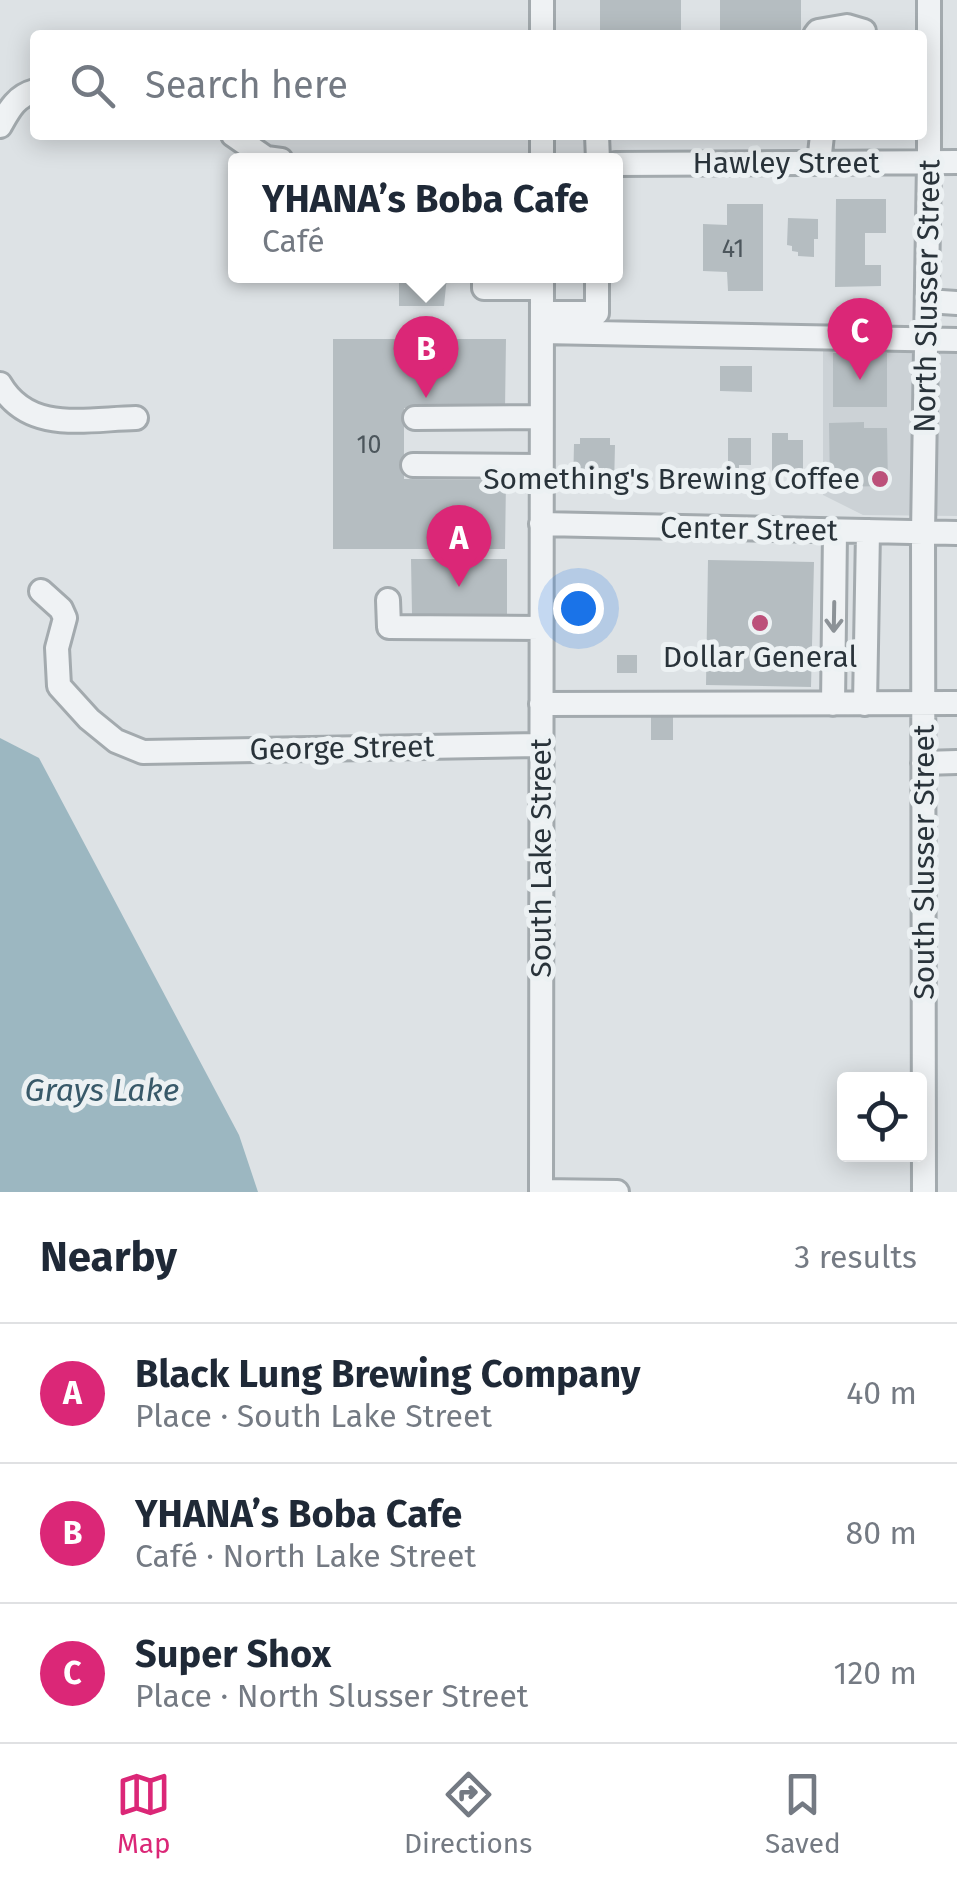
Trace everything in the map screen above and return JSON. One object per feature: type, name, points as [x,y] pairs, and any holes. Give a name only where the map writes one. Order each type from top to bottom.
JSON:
[{"type":"street","points":[[542,0],[542,30]]},
{"type":"street","name":"North Slusser Street","points":[[923,532],[930,0]]},
{"type":"street","points":[[824,30],[846,26],[860,30]]},
{"type":"street","points":[[0,126],[13,104],[30,93]]},
{"type":"street","points":[[819,163],[821,140]]},
{"type":"street","name":"Hawley Street","points":[[623,164],[957,162]]},
{"type":"street","points":[[484,283],[484,288],[532,283]]},
{"type":"street","name":"South Lake Street","points":[[541,1192],[542,283]]},
{"type":"street","points":[[542,323],[597,313],[597,283]]},
{"type":"street","points":[[927,302],[957,303]]},
{"type":"street","points":[[542,323],[957,340]]},
{"type":"street","points":[[0,384],[8,398],[25,412],[50,420],[136,418]]},
{"type":"street","points":[[416,418],[542,417]]},
{"type":"street","points":[[413,465],[542,466]]},
{"type":"street","name":"Center Street","points":[[541,524],[957,532]]},
{"type":"street","points":[[833,704],[835,530]]},
{"type":"street","points":[[865,704],[868,531]]},
{"type":"street","name":"South Slusser Street","points":[[923,532],[924,1192]]},
{"type":"street","name":"George Street","points":[[40,591],[61,609],[65,618],[56,648],[59,686],[116,741],[143,752],[541,745]]},
{"type":"street","points":[[388,600],[389,627],[541,628]]},
{"type":"street","points":[[541,704],[957,703]]},
{"type":"street","points":[[924,764],[957,762]]},
{"type":"street","points":[[541,1192],[617,1192]]},
{"type":"shaded area","points":[[823,345],[957,348],[957,516],[863,515],[823,495]]},
{"type":"water","name":"Grays Lake","points":[[0,738],[39,758],[239,1135],[258,1192],[0,1192]]},
{"type":"building","points":[[600,0],[681,0],[681,30],[600,30]]},
{"type":"building","points":[[720,0],[801,0],[801,30],[720,30]]},
{"type":"building","points":[[836,199],[886,199],[886,233],[865,233],[865,265],[881,265],[881,286],[835,287]]},
{"type":"building","points":[[727,204],[763,204],[763,291],[728,291],[727,272],[703,271],[703,224],[727,225]]},
{"type":"building","points":[[788,218],[818,219],[814,257],[798,256],[787,245]]},
{"type":"building","points":[[399,283],[446,283],[444,306],[399,306]]},
{"type":"building","points":[[333,339],[506,339],[505,409],[404,408],[404,479],[506,480],[505,549],[333,549]]},
{"type":"building","points":[[833,353],[887,353],[887,407],[833,407]]},
{"type":"building","points":[[720,366],[752,366],[752,392],[720,391]]},
{"type":"building","points":[[864,422],[864,428],[887,428],[888,486],[830,487],[829,423]]},
{"type":"building","points":[[772,433],[788,433],[788,440],[803,440],[803,473],[772,473]]},
{"type":"building","points":[[580,438],[610,438],[610,445],[615,445],[614,487],[573,488],[574,444],[580,444]]},
{"type":"building","points":[[728,438],[751,438],[751,465],[730,469]]},
{"type":"building","points":[[411,559],[507,559],[507,616],[412,614]]},
{"type":"building","name":"Dollar General","points":[[708,560],[814,562],[811,687],[706,685]]},
{"type":"building","points":[[617,655],[637,655],[637,673],[617,673]]},
{"type":"building","points":[[651,716],[673,716],[673,740],[651,740]]},
{"type":"place","name":"Super Shox","points":[[860,380]]},
{"type":"place","name":"YHANA’s Boba Cafe","points":[[426,398]]},
{"type":"place","name":"Something's Brewing Coffee","points":[[880,479]]},
{"type":"place","name":"Black Lung Brewing Company","points":[[459,587]]},
{"type":"place","name":"Dollar General","points":[[760,623]]}]
